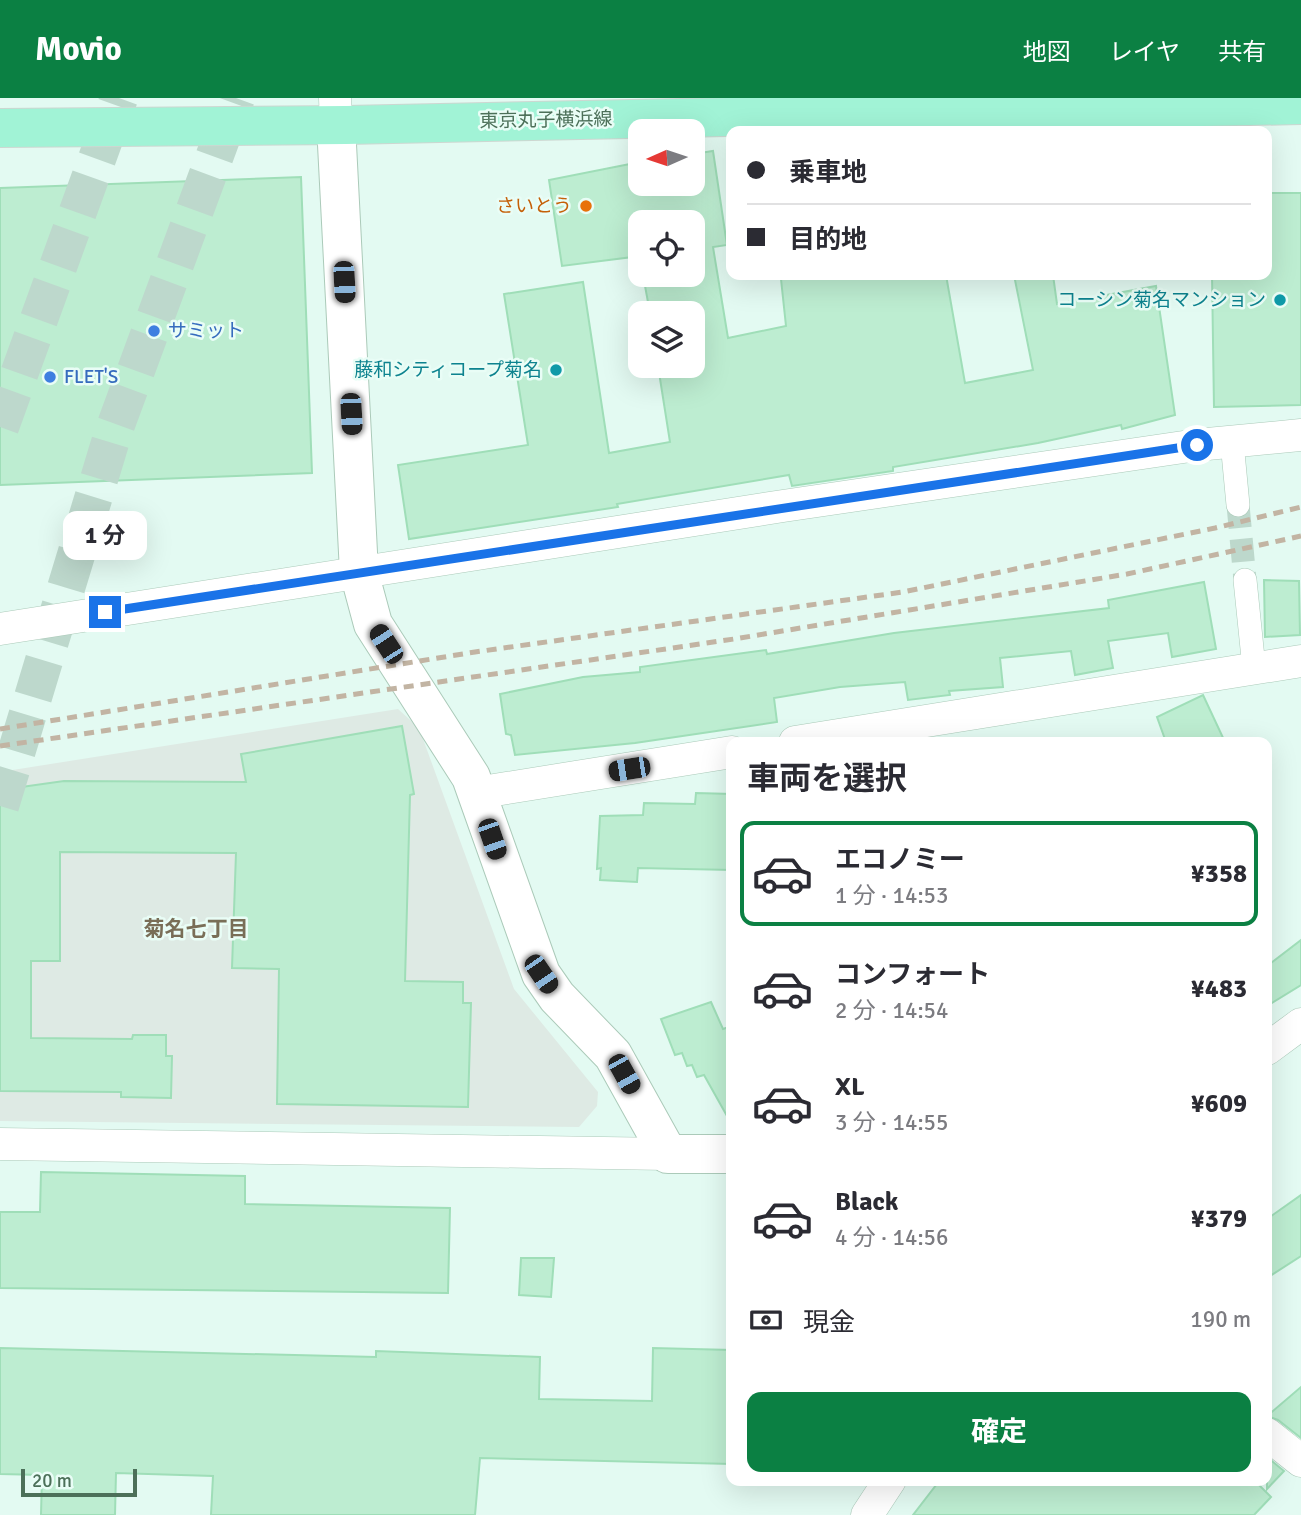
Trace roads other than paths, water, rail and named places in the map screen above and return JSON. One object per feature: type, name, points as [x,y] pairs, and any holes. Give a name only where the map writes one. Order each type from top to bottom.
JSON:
[{"type":"main road","name":"東京丸子横浜線","points":[[0,128],[336,111],[1301,105]]},
{"type":"street","points":[[336,111],[359,572],[373,624],[471,777],[541,974],[557,998],[613,1055],[668,1154]]},
{"type":"street","points":[[0,629],[771,508],[1232,442],[1301,435]]},
{"type":"street","points":[[1232,442],[1238,505]]},
{"type":"street","points":[[1245,580],[1254,668]]},
{"type":"street","points":[[826,737],[1301,661]]},
{"type":"street","points":[[476,793],[726,753]]},
{"type":"street","points":[[1272,1045],[1301,1024]]},
{"type":"street","points":[[0,1144],[726,1154]]},
{"type":"street","points":[[1272,1438],[1301,1461]]},
{"type":"street","points":[[867,1515],[886,1486]]},
{"type":"tunnel","points":[[0,427],[119,98]]},
{"type":"tunnel","points":[[0,806],[113,433],[236,98]]},
{"type":"tunnel","points":[[1238,505],[1245,580]]},
{"type":"railway","points":[[0,729],[475,652],[903,592],[1215,528],[1301,507]]},
{"type":"railway","points":[[0,746],[734,639],[1127,574],[1301,536]]},
{"type":"place","name":"さいとう","points":[[586,206]]},
{"type":"place","name":"コーシン菊名マンション","points":[[1280,300]]},
{"type":"place","name":"サミット","points":[[154,331]]},
{"type":"place","name":"藤和シティコープ菊名","points":[[556,370]]},
{"type":"place","name":"FLET'S","points":[[50,377]]},
{"type":"district","name":"菊名七丁目","points":[[196,929]]}]
